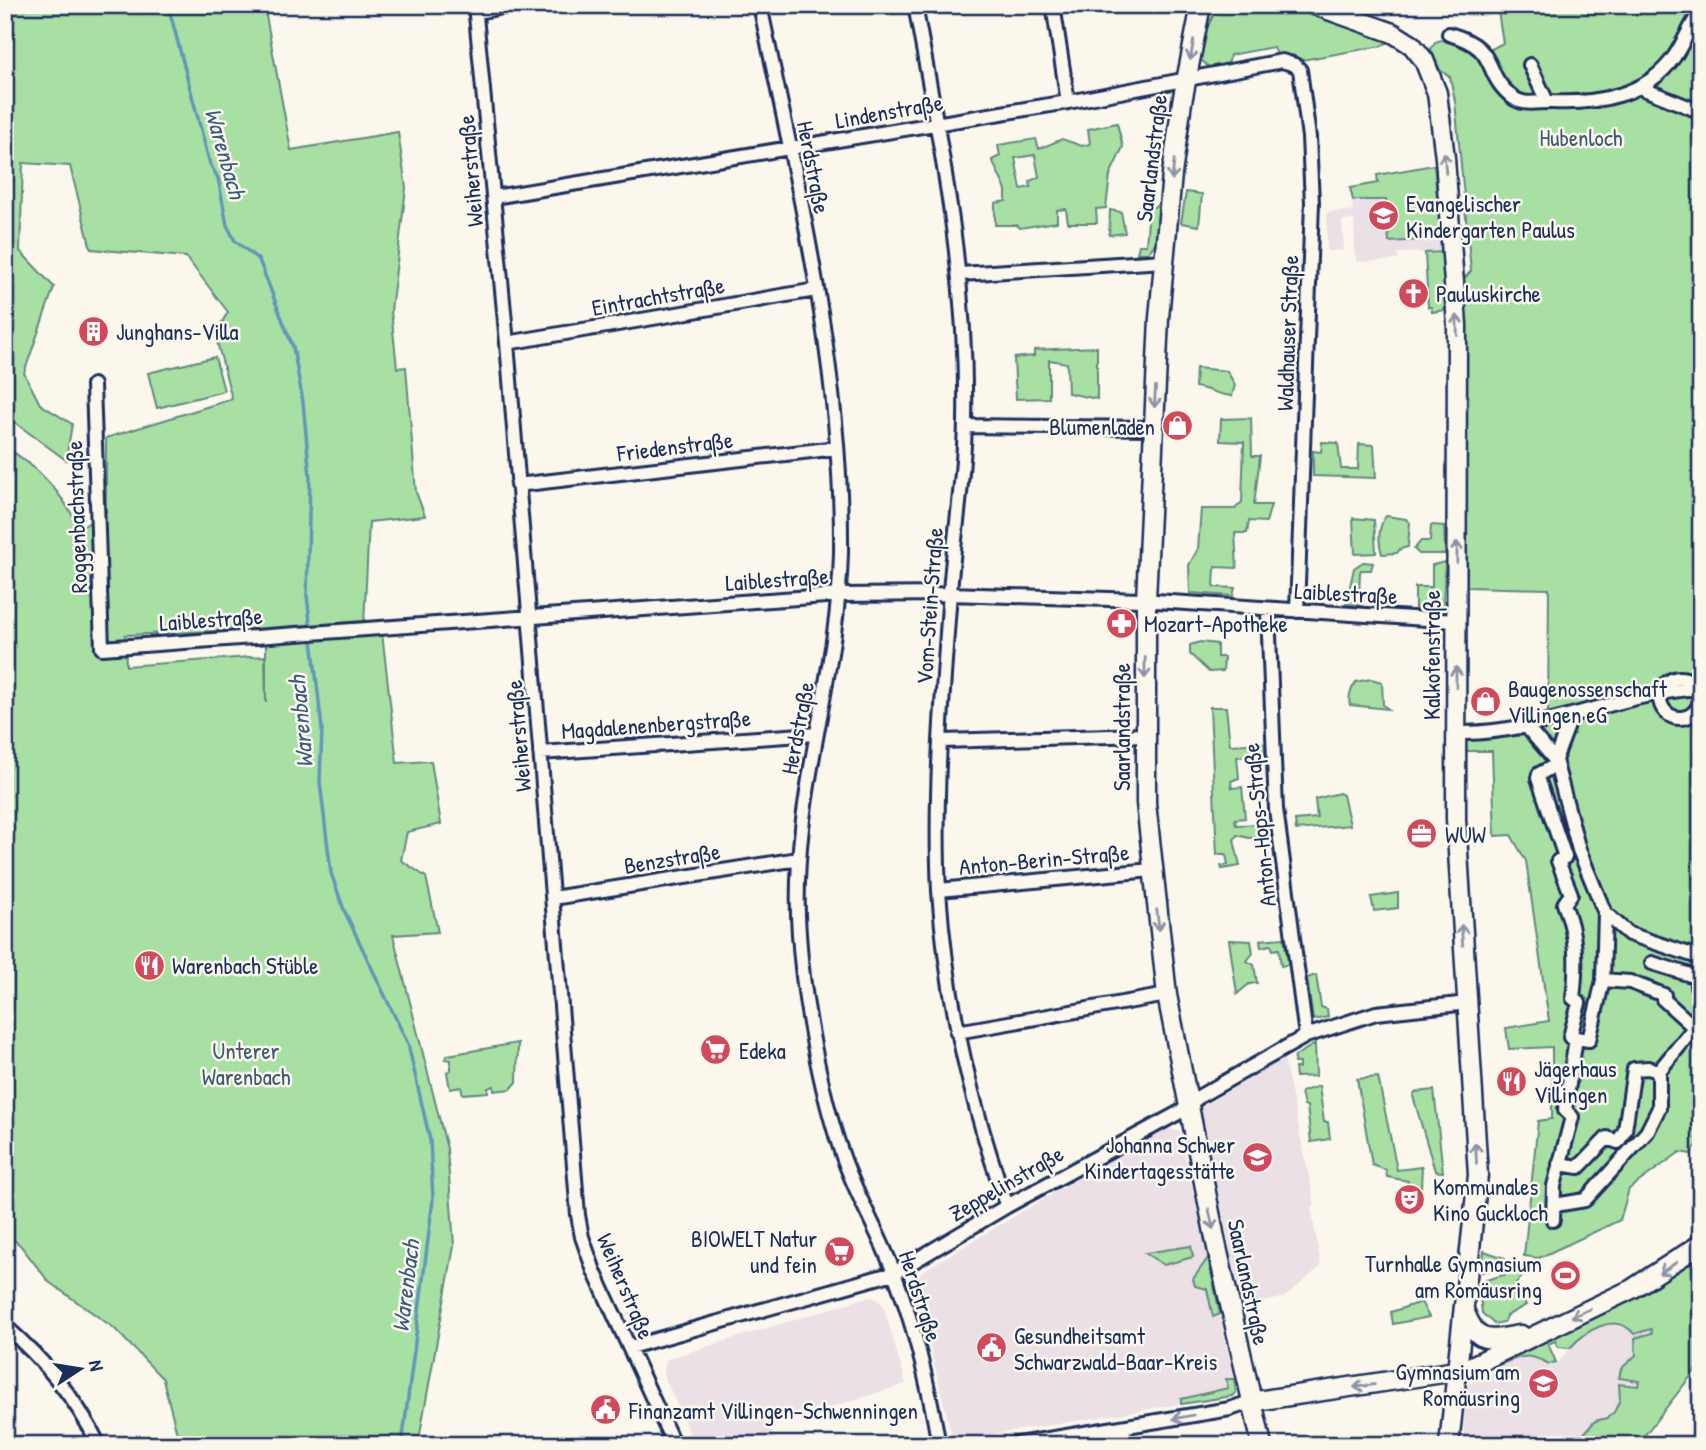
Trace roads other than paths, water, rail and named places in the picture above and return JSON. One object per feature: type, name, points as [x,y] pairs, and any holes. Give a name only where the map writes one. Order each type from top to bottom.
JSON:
[{"type":"street","points":[[476,9],[513,5]]},
{"type":"street","name":"Herdstraße","points":[[760,5],[816,290],[837,448],[840,492],[839,596],[833,653],[816,734],[798,859],[798,932],[804,982],[824,1085],[848,1170],[894,1273],[923,1371],[939,1445]]},
{"type":"street","name":"Vom-Stein-Straße","points":[[915,5],[961,274],[965,426],[950,594],[942,741],[939,890],[957,1032],[975,1110],[1007,1206]]},
{"type":"street","points":[[1053,5],[1068,102]]},
{"type":"street","points":[[1199,13],[1210,5]]},
{"type":"street","name":"Kalkofenstraße","points":[[1311,6],[1393,33],[1412,45],[1424,60],[1437,93],[1445,158],[1457,325],[1456,819],[1478,1175],[1449,1445]]},
{"type":"street","name":"Weiherstraße","points":[[476,9],[507,343],[582,1237],[674,1445]]},
{"type":"street","points":[[1700,9],[1701,61]]},
{"type":"street","points":[[1449,34],[1478,45],[1513,98],[1523,103],[1583,103],[1641,88],[1673,59],[1700,9]]},
{"type":"street","name":"Saarlandstraße","points":[[1199,13],[1172,174],[1164,261],[1153,428],[1146,600],[1145,735],[1152,870],[1167,995],[1187,1104],[1261,1443]]},
{"type":"street","name":"Lindenstraße","points":[[494,197],[1068,102],[1282,61],[1291,63]]},
{"type":"street","name":"Waldhauser Straße","points":[[1291,63],[1300,71],[1309,137],[1312,203],[1297,611]]},
{"type":"street","points":[[1530,65],[1546,102]]},
{"type":"street","points":[[1641,88],[1701,112]]},
{"type":"street","points":[[961,274],[1164,261]]},
{"type":"street","name":"Eintrachtstraße","points":[[507,343],[816,290]]},
{"type":"street","name":"Roggenbachstraße","points":[[93,386],[102,648]]},
{"type":"street","points":[[965,426],[1153,428]]},
{"type":"street","name":"Friedenstraße","points":[[517,485],[837,448]]},
{"type":"street","name":"Laiblestraße","points":[[102,648],[839,596],[950,594],[1146,600],[1456,621]]},
{"type":"street","name":"Anton-Hops-Straße","points":[[1268,610],[1276,809],[1306,1035]]},
{"type":"street","points":[[1464,733],[1526,726],[1572,715],[1661,692],[1674,680],[1688,686],[1699,705],[1690,715],[1682,718],[1666,713],[1661,705],[1661,692]]},
{"type":"street","points":[[1526,726],[1556,762],[1579,850],[1605,913],[1603,980],[1589,1040],[1570,1037],[1579,1003],[1573,998],[1577,966],[1575,943],[1564,904],[1571,894],[1558,861],[1565,857],[1538,778],[1539,774],[1556,762],[1572,715]]},
{"type":"street","name":"Magdalenenbergstraße","points":[[540,753],[816,734]]},
{"type":"street","points":[[942,741],[1145,735]]},
{"type":"street","name":"Benzstraße","points":[[553,898],[798,859]]},
{"type":"street","name":"Anton-Berin-Straße","points":[[939,890],[1152,870]]},
{"type":"street","points":[[1605,913],[1629,934],[1701,958]]},
{"type":"street","points":[[1644,985],[1657,945]]},
{"type":"street","points":[[1652,963],[1700,978],[1697,986],[1701,987]]},
{"type":"street","points":[[1555,1205],[1586,1200],[1647,1132],[1659,1108],[1659,1071],[1698,1023],[1663,999],[1664,995],[1644,985],[1603,980]]},
{"type":"street","points":[[957,1032],[1167,995]]},
{"type":"street","name":"Zeppelinstraße","points":[[630,1347],[894,1273],[1007,1206],[1182,1111],[1187,1104],[1306,1035],[1376,1013],[1468,1003]]},
{"type":"street","points":[[1553,1220],[1554,1186],[1572,1118],[1565,1110],[1576,1038]]},
{"type":"street","points":[[1559,1164],[1579,1167],[1607,1138],[1618,1142],[1625,1130],[1634,1069],[1648,1068],[1659,1071]]},
{"type":"street","points":[[1012,1445],[1230,1409],[1250,1402],[1455,1372],[1632,1289],[1701,1244]]},
{"type":"street","points":[[1464,1310],[1468,1322],[1486,1339],[1499,1341],[1534,1334]]},
{"type":"street","points":[[5,1326],[43,1360],[65,1387],[99,1445]]},
{"type":"street","points":[[1261,1443],[1265,1413],[1269,1408],[1298,1396]]},
{"type":"street","points":[[1123,1428],[1127,1445]]},
{"type":"waterway","name":"Warenbach","points":[[168,5],[210,164],[218,178],[227,225],[235,241],[259,260],[293,347],[303,402],[310,477],[307,595],[322,729],[320,782],[331,873],[344,910],[408,1044],[430,1140],[433,1200],[402,1445]]},
{"type":"place","name":"Evangelischer Kindergarten Paulus","points":[[1383,216]]},
{"type":"place","name":"Pauluskirche","points":[[1413,293]]},
{"type":"place","name":"Junghans-Villa","points":[[93,331]]},
{"type":"place","name":"Blumenladen","points":[[1178,426]]},
{"type":"place","name":"Mozart-Apotheke","points":[[1121,623]]},
{"type":"place","name":"Baugenossenschaft Villingen eG","points":[[1485,701]]},
{"type":"place","name":"WUW","points":[[1422,834]]},
{"type":"place","name":"Warenbach Stüble","points":[[149,965]]},
{"type":"place","name":"Edeka","points":[[716,1050]]},
{"type":"place","name":"Jägerhaus Villingen","points":[[1511,1081]]},
{"type":"place","name":"Johanna Schwer Kindertagesstätte","points":[[1258,1157]]},
{"type":"place","name":"Kommunales Kino Guckloch","points":[[1410,1199]]},
{"type":"place","name":"BIOWELT Natur und fein","points":[[840,1251]]},
{"type":"place","name":"Turnhalle Gymnasium am Romäusring","points":[[1565,1276]]},
{"type":"place","name":"Gesundheitsamt Schwarzwald-Baar-Kreis","points":[[991,1348]]},
{"type":"place","name":"Gymnasium am Romäusring","points":[[1543,1384]]},
{"type":"place","name":"Finanzamt Villingen-Schwenningen","points":[[606,1410]]},
{"type":"park label","name":"Hubenloch","points":[[1581,137]]},
{"type":"park label","name":"Unterer Warenbach","points":[[246,1063]]}]
